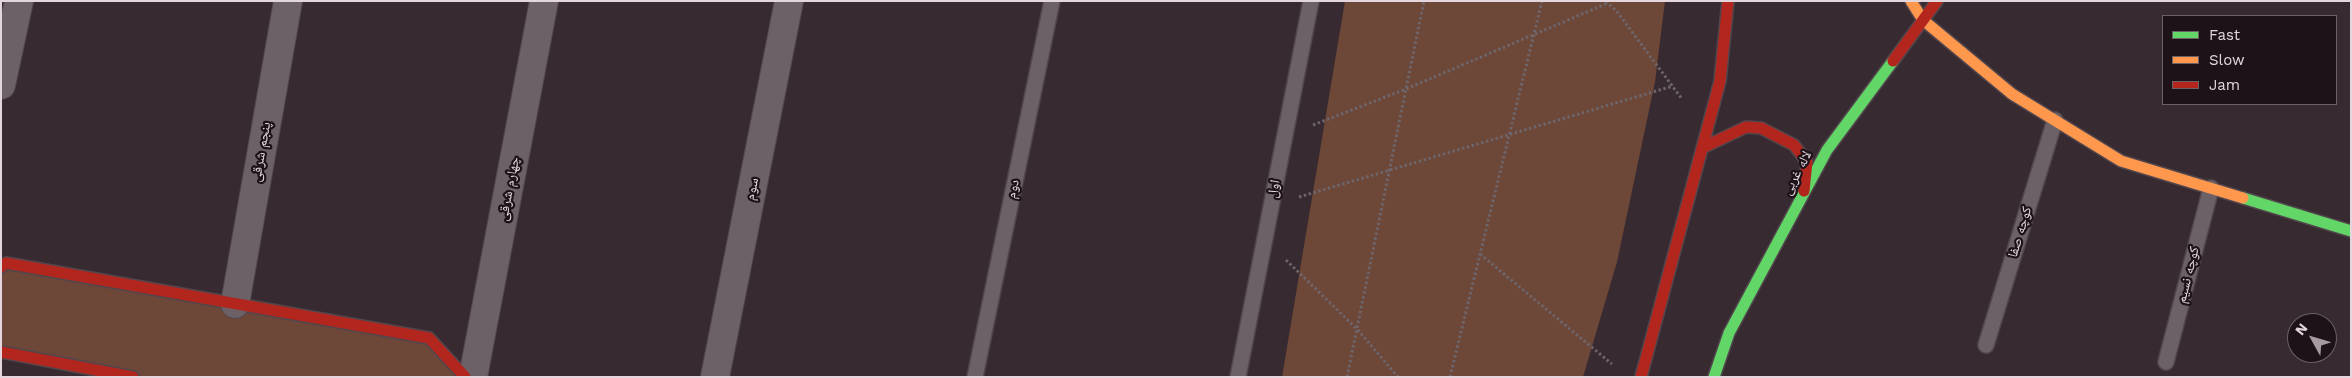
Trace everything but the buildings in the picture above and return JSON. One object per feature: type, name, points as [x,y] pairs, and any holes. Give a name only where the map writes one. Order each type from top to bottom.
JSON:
[{"type":"main road","points":[[1641,377],[1720,81],[1728,1]]},
{"type":"main road","points":[[1912,1],[1922,20],[2012,94],[2121,161],[2351,231]]},
{"type":"main road","name":"لاله غربی","points":[[1714,377],[1729,333],[1827,150],[1937,1]]},
{"type":"main road","points":[[1702,148],[1746,126],[1761,128],[1780,136],[1794,145],[1808,162],[1804,193]]},
{"type":"main road","points":[[1,267],[6,263],[429,338],[465,377]]},
{"type":"main road","points":[[1,352],[132,377]]},
{"type":"street","points":[[1,85],[19,1]]},
{"type":"street","name":"پنجم شرقی","points":[[234,304],[288,1]]},
{"type":"street","name":"چهارم شرقی","points":[[474,377],[544,1]]},
{"type":"street","name":"سوم","points":[[715,377],[789,1]]},
{"type":"lane","name":"دوم","points":[[975,377],[1052,1]]},
{"type":"lane","name":"اول","points":[[1238,377],[1311,1]]},
{"type":"lane","name":"کوچه صفا","points":[[1986,345],[2055,120]]},
{"type":"lane","name":"کوچه نسیم","points":[[2166,362],[2211,188]]},
{"type":"path","points":[[1347,377],[1424,1]]},
{"type":"path","points":[[1450,377],[1542,1]]},
{"type":"path","points":[[1284,136],[1406,89],[1607,2],[1618,13],[1706,131]]},
{"type":"path","points":[[1271,205],[1673,86]]},
{"type":"path","points":[[1265,240],[1357,330],[1398,377]]},
{"type":"path","points":[[1480,254],[1613,364]]},
{"type":"shaded area","points":[[1345,1],[1665,1],[1655,82],[1617,262],[1583,377],[1282,377]]},
{"type":"shaded area","points":[[1,269],[429,340],[464,377],[139,377],[1,351]]},
{"type":"traffic: fast","points":[[1714,377],[1729,333],[1827,150],[1893,61]]},
{"type":"traffic: fast","points":[[2243,198],[2351,231]]},
{"type":"traffic: slow","points":[[1911,1],[1923,20],[2012,94],[2121,161],[2243,198]]},
{"type":"traffic: jam","points":[[1641,377],[1720,81],[1728,1]]},
{"type":"traffic: jam","points":[[1893,61],[1937,1]]},
{"type":"traffic: jam","points":[[1702,148],[1746,127],[1761,128],[1794,145],[1807,162],[1804,191]]},
{"type":"traffic: jam","points":[[1,267],[6,263],[429,338],[465,377]]},
{"type":"traffic: jam","points":[[1,352],[133,377]]}]
